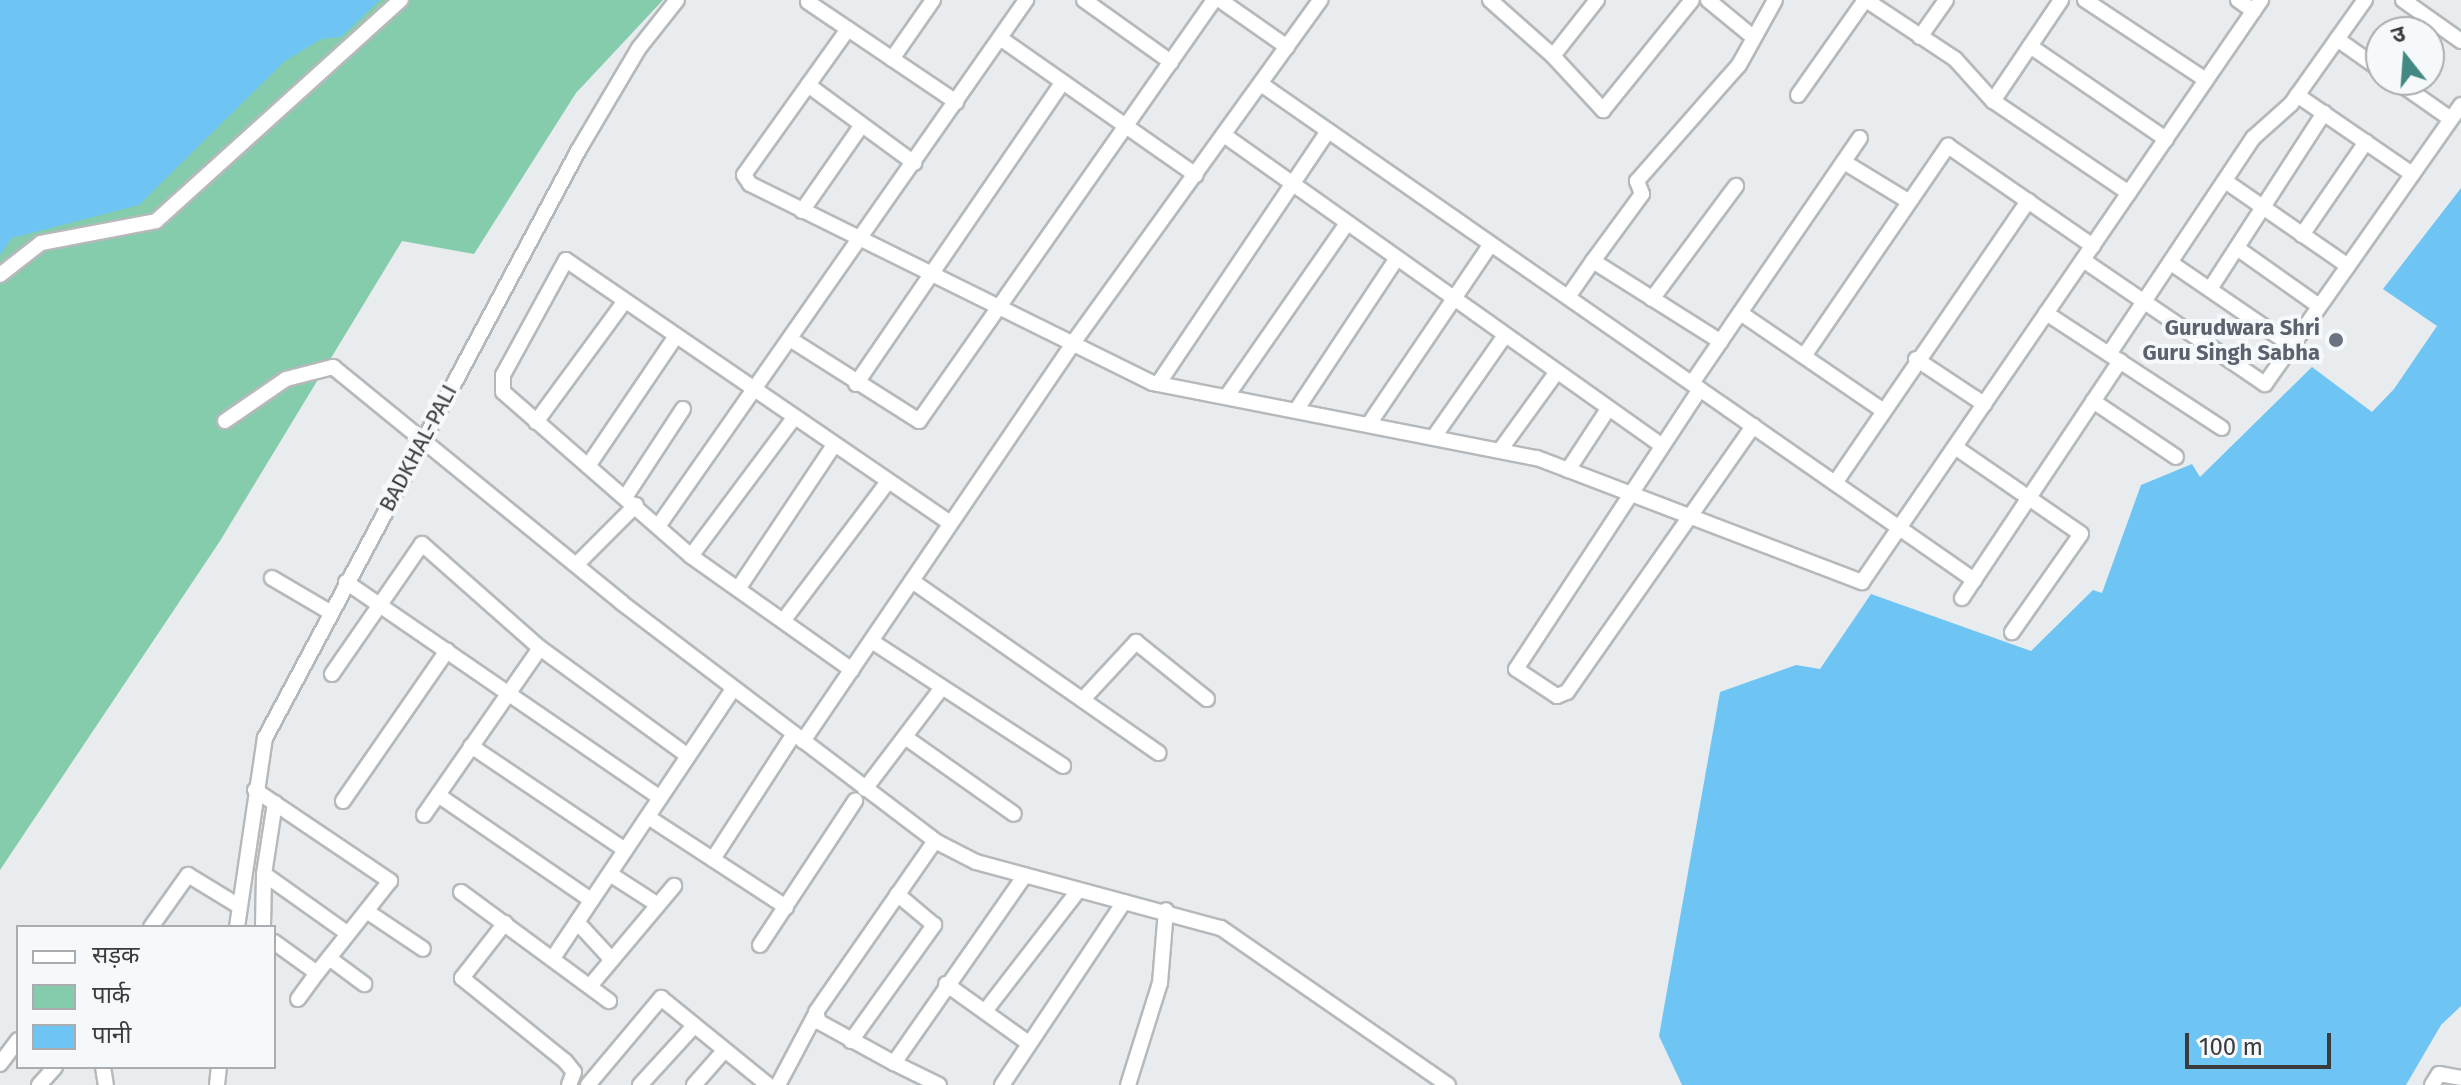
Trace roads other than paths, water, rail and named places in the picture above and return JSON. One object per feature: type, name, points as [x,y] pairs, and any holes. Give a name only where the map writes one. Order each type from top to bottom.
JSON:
[{"type":"street","points":[[0,275],[41,243],[156,221],[401,0]]},
{"type":"street","name":"BADKHAL-PALI","points":[[237,925],[265,738],[578,151],[639,48],[677,0]]},
{"type":"street","points":[[892,59],[933,0]]},
{"type":"street","points":[[659,525],[1026,0]]},
{"type":"street","points":[[1084,0],[1171,62]]},
{"type":"street","points":[[790,339],[856,384],[919,421],[997,305],[1217,0],[1287,47]]},
{"type":"street","points":[[713,859],[799,737],[915,583],[949,522],[1073,343],[1320,0]]},
{"type":"street","points":[[1490,0],[1553,56],[1603,110],[1692,0]]},
{"type":"street","points":[[1553,56],[1601,0]]},
{"type":"street","points":[[1708,0],[1753,37]]},
{"type":"street","points":[[1568,297],[1642,194],[1637,181],[1739,65],[1774,0]]},
{"type":"street","points":[[1798,95],[1865,0],[1955,59],[1993,101],[2129,193]]},
{"type":"street","points":[[1920,37],[1946,0]]},
{"type":"street","points":[[1993,101],[2061,0]]},
{"type":"street","points":[[2085,0],[2206,80]]},
{"type":"street","points":[[848,29],[744,175],[802,211],[931,277],[997,305],[1158,384],[1436,434],[1501,449],[1568,470],[1862,582],[2257,6],[2238,0]]},
{"type":"street","points":[[1962,598],[2093,401],[2142,300],[2228,183],[2253,138],[2297,95],[2365,0]]},
{"type":"street","points":[[2403,0],[2461,41]]},
{"type":"street","points":[[808,2],[956,102]]},
{"type":"street","points":[[1000,38],[1196,175]]},
{"type":"street","points":[[2337,39],[2365,59]]},
{"type":"street","points":[[2030,46],[2166,139]]},
{"type":"street","points":[[856,384],[1063,82]]},
{"type":"street","points":[[1261,84],[1974,580]]},
{"type":"street","points":[[808,85],[914,163]]},
{"type":"street","points":[[2297,95],[2412,174]]},
{"type":"street","points":[[2418,96],[2451,119]]},
{"type":"street","points":[[2083,260],[2262,384],[2461,105]]},
{"type":"street","points":[[2210,289],[2324,113]]},
{"type":"street","points":[[802,211],[861,126]]},
{"type":"street","points":[[1158,384],[1328,131]]},
{"type":"street","points":[[1224,135],[1290,188],[1661,445]]},
{"type":"street","points":[[1753,426],[1567,692],[1557,696],[1516,669],[1515,660],[1661,445],[1721,342],[1860,138]]},
{"type":"street","points":[[2302,235],[2366,142]]},
{"type":"street","points":[[1804,356],[1948,146],[2093,246]]},
{"type":"street","points":[[1844,162],[1908,201]]},
{"type":"street","points":[[2228,183],[2348,266]]},
{"type":"street","points":[[1652,299],[1736,186]]},
{"type":"street","points":[[1835,483],[1916,359],[2028,201]]},
{"type":"street","points":[[1227,396],[1345,226]]},
{"type":"street","points":[[1369,424],[1491,244]]},
{"type":"street","points":[[2237,248],[2319,306]]},
{"type":"street","points":[[852,670],[691,556],[659,525],[536,422],[500,385],[566,260],[887,483],[949,522]]},
{"type":"street","points":[[1297,409],[1395,261]]},
{"type":"street","points":[[1593,261],[1721,342]]},
{"type":"street","points":[[2171,263],[2292,346]]},
{"type":"street","points":[[536,422],[625,301]]},
{"type":"street","points":[[2046,313],[2222,428]]},
{"type":"street","points":[[1742,314],[1882,410]]},
{"type":"street","points":[[588,466],[676,336]]},
{"type":"street","points":[[1436,434],[1504,337]]},
{"type":"street","points":[[1916,359],[1984,404]]},
{"type":"street","points":[[225,421],[286,379],[333,367],[733,689],[935,841],[1025,875],[1078,891],[1166,910],[1221,928],[1277,961],[1338,1016],[1448,1085]]},
{"type":"street","points":[[1501,449],[1556,373]]},
{"type":"street","points":[[2093,401],[2176,457]]},
{"type":"street","points":[[578,563],[631,501],[683,409]]},
{"type":"street","points":[[1568,470],[1608,409]]},
{"type":"street","points":[[691,556],[794,418]]},
{"type":"street","points":[[738,589],[834,445]]},
{"type":"street","points":[[1955,447],[2081,534],[2012,632]]},
{"type":"street","points":[[783,621],[887,483]]},
{"type":"street","points":[[332,674],[422,544],[540,648],[688,756]]},
{"type":"street","points":[[272,578],[330,612]]},
{"type":"street","points":[[346,582],[660,798]]},
{"type":"street","points":[[915,583],[1086,696],[1159,753]]},
{"type":"street","points":[[873,642],[1063,766]]},
{"type":"street","points":[[1086,696],[1136,642],[1207,699]]},
{"type":"street","points":[[424,815],[540,648]]},
{"type":"street","points":[[343,801],[447,651]]},
{"type":"street","points":[[553,958],[733,689]]},
{"type":"street","points":[[865,789],[941,689]]},
{"type":"street","points":[[905,737],[1014,814]]},
{"type":"street","points":[[471,746],[625,850]]},
{"type":"street","points":[[255,790],[388,878],[368,912],[347,933],[298,999]]},
{"type":"street","points":[[438,795],[591,900]]},
{"type":"street","points":[[760,945],[855,801]]},
{"type":"street","points":[[263,925],[264,874],[275,803]]},
{"type":"street","points":[[648,817],[786,907]]},
{"type":"street","points":[[778,1085],[815,1015],[935,841]]},
{"type":"street","points":[[264,874],[347,933]]},
{"type":"street","points":[[610,874],[658,905]]},
{"type":"street","points":[[152,925],[188,875],[239,906]]},
{"type":"street","points":[[894,1063],[946,984],[1025,875]]},
{"type":"street","points":[[590,986],[674,886]]},
{"type":"street","points":[[986,1010],[1078,891]]},
{"type":"street","points":[[461,892],[609,1001]]},
{"type":"street","points":[[851,1041],[934,925],[897,894]]},
{"type":"street","points":[[1002,1085],[1027,1042],[1124,902]]},
{"type":"street","points":[[1130,1084],[1160,983],[1166,910]]},
{"type":"street","points":[[368,912],[423,949]]},
{"type":"street","points":[[505,923],[462,978],[565,1061],[574,1072],[569,1085]]},
{"type":"street","points":[[578,923],[612,960]]},
{"type":"street","points":[[276,943],[317,973]]},
{"type":"street","points":[[329,958],[364,984]]},
{"type":"street","points":[[946,984],[1027,1042]]},
{"type":"street","points":[[588,1085],[661,998],[724,1051],[747,1079],[768,1085]]},
{"type":"street","points":[[815,1015],[851,1041],[939,1085]]},
{"type":"street","points":[[640,1085],[694,1026]]},
{"type":"street","points":[[0,1064],[16,1043]]},
{"type":"street","points":[[694,1085],[724,1051]]},
{"type":"street","points":[[39,1085],[53,1069]]},
{"type":"street","points":[[2432,1085],[2439,1074],[2461,1078]]},
{"type":"water","points":[[0,0],[380,0],[341,37],[321,39],[285,61],[139,205],[12,238],[0,255]]},
{"type":"water","points":[[2461,188],[2461,1006],[2441,1025],[2406,1085],[1682,1085],[1659,1036],[1720,692],[1796,665],[1820,669],[1871,594],[2031,651],[2093,590],[2102,593],[2141,485],[2192,464],[2200,477],[2312,367],[2372,412],[2394,389],[2437,326],[2383,289]]},
{"type":"place","name":"Gurudwara Shri Guru Singh Sabha","points":[[2336,340]]}]
